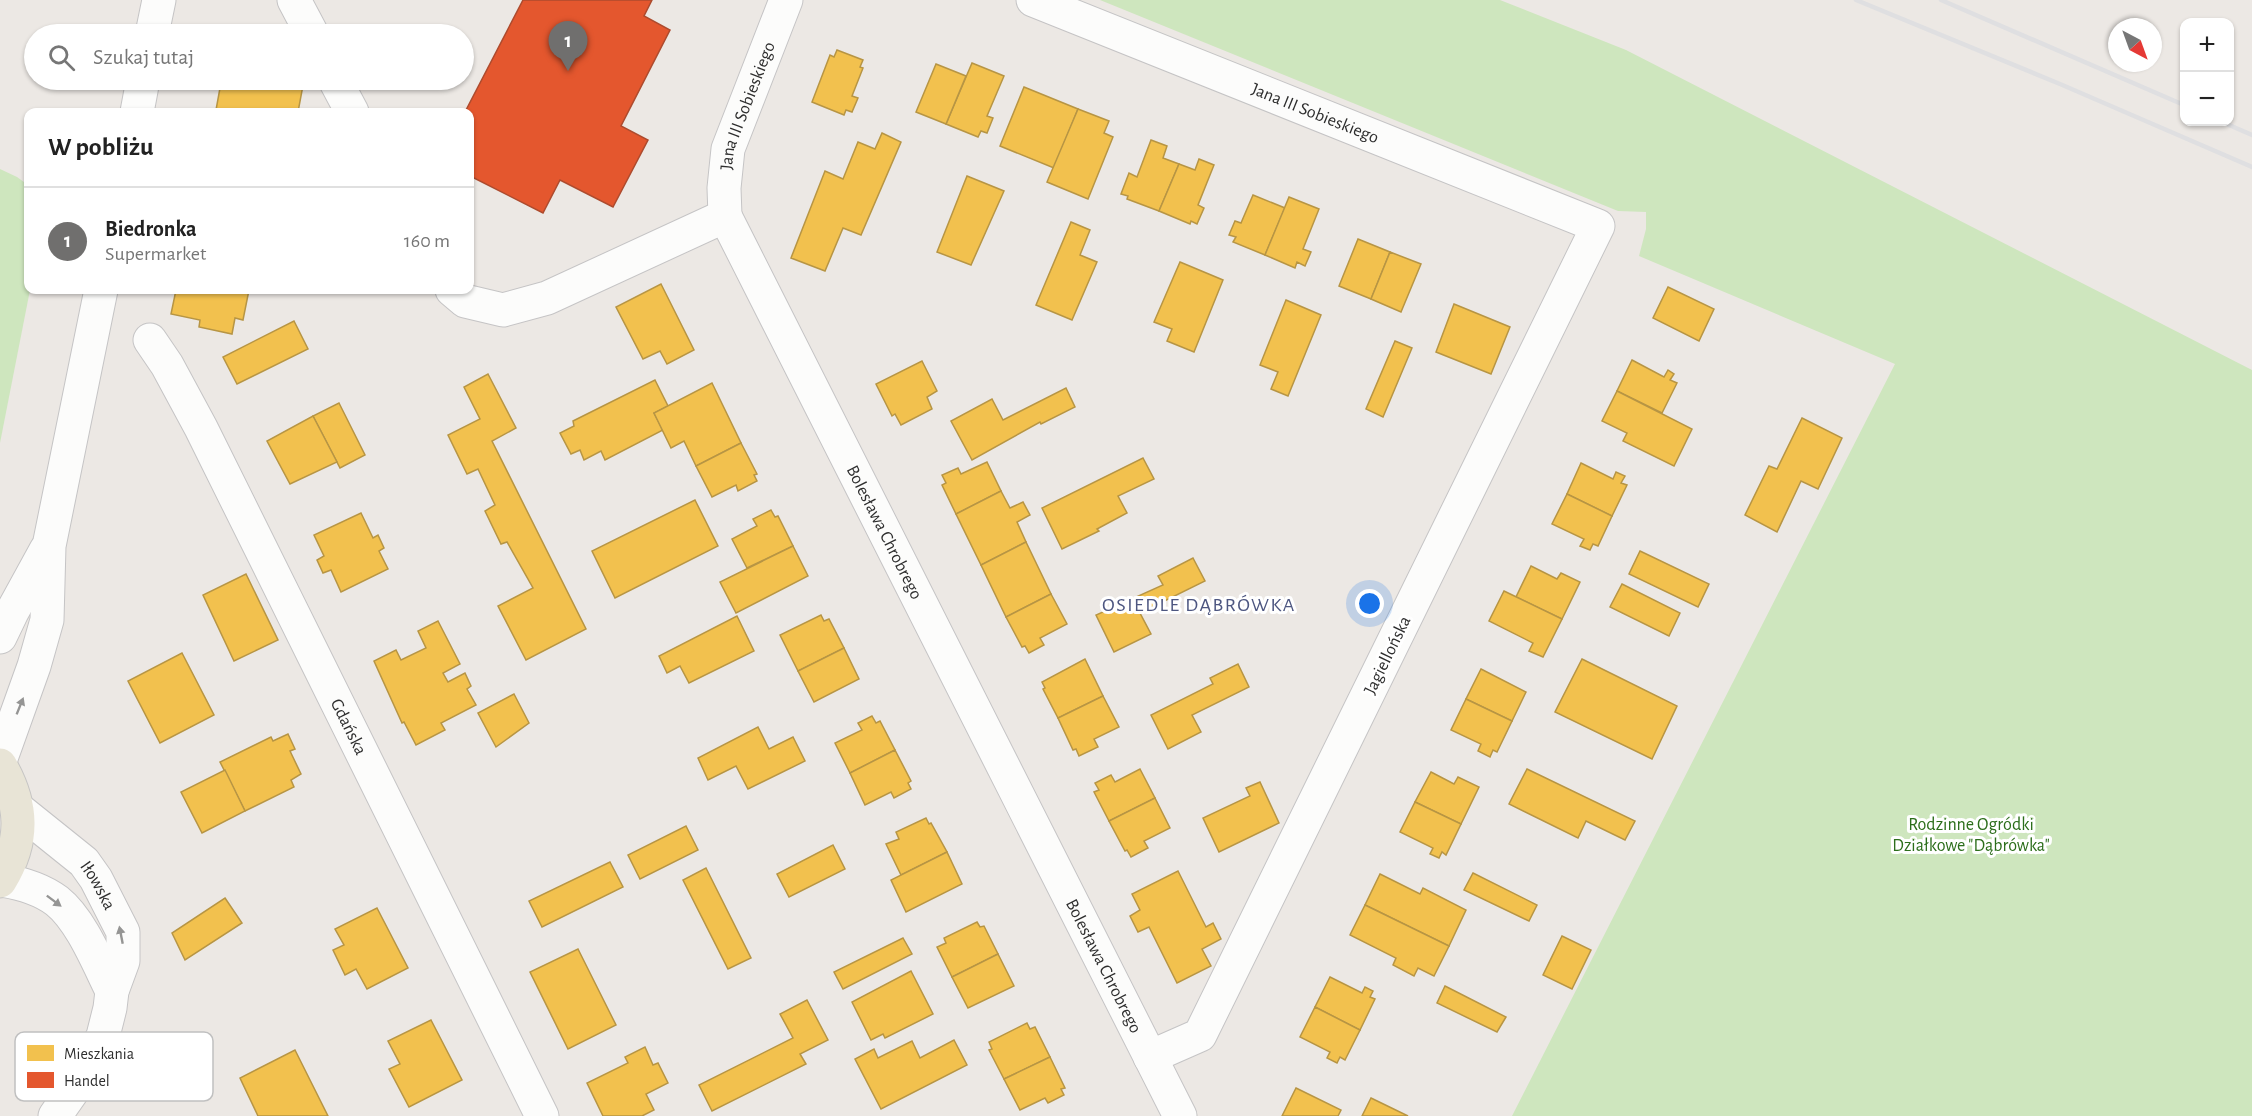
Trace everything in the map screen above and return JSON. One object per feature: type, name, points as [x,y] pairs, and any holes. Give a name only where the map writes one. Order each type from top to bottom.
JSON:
[{"type":"main road","points":[[0,763],[12,785],[18,809],[18,834],[13,858],[0,880]]},
{"type":"street","points":[[154,24],[159,0]]},
{"type":"street","points":[[294,0],[307,24]]},
{"type":"street","name":"Jana III Sobieskiego","points":[[725,216],[724,188],[728,149],[786,0]]},
{"type":"street","name":"Jana III Sobieskiego","points":[[1034,0],[1598,226]]},
{"type":"street","points":[[137,108],[141,90]]},
{"type":"street","points":[[340,90],[350,108]]},
{"type":"street","points":[[457,294],[465,301],[503,310],[547,298],[725,216]]},
{"type":"street","name":"Bolesława Chrobrego","points":[[725,216],[1180,1116]]},
{"type":"street","name":"Jagiellońska","points":[[1150,1057],[1200,1035],[1598,226]]},
{"type":"street","points":[[0,763],[32,674],[47,620],[49,546],[100,294]]},
{"type":"street","name":"Gdańska","points":[[150,340],[167,365],[201,428],[542,1116]]},
{"type":"street","points":[[0,637],[49,546]]},
{"type":"street","name":"Iłowska","points":[[18,809],[84,862],[123,932],[123,961],[112,991],[104,1032]]},
{"type":"street","name":"Iłowska","points":[[0,880],[34,889],[57,901],[81,931],[112,991]]},
{"type":"street","name":"Iłowska","points":[[55,1116],[66,1101]]},
{"type":"green space","name":"Rodzinne Ogródki Działkowe \"Dąbrówka\"","points":[[1100,0],[1500,0],[1626,50],[2252,370],[2252,1116],[1512,1116],[1895,364],[1639,256],[1646,229],[1646,212],[1618,211]]},
{"type":"green space","points":[[0,169],[24,182],[24,294],[29,294],[0,443]]},
{"type":"building: Mieszkania","points":[[837,50],[863,60],[860,67],[863,68],[852,96],[858,98],[852,112],[846,110],[844,115],[812,102],[830,55],[834,57]]},
{"type":"building: Mieszkania","points":[[972,63],[1004,76],[987,116],[993,118],[987,133],[981,131],[978,137],[946,124]]},
{"type":"building: Mieszkania","points":[[936,64],[966,76],[946,124],[916,112]]},
{"type":"building: Mieszkania","points":[[1024,87],[1078,109],[1054,168],[1000,146]]},
{"type":"building: Mieszkania","points":[[220,90],[302,90],[299,108],[216,108]]},
{"type":"building: Mieszkania","points":[[1078,109],[1109,121],[1104,133],[1113,137],[1088,199],[1047,182]]},
{"type":"building: Mieszkania","points":[[882,133],[901,142],[861,235],[843,228],[825,271],[791,258],[825,171],[843,179],[858,142],[875,149]]},
{"type":"building: Mieszkania","points":[[1151,140],[1167,146],[1163,158],[1179,164],[1159,211],[1127,199],[1128,196],[1121,194],[1129,173],[1137,177]]},
{"type":"building: Mieszkania","points":[[1199,159],[1214,165],[1198,205],[1204,208],[1197,224],[1191,221],[1190,224],[1159,211],[1179,164],[1195,170]]},
{"type":"building: Mieszkania","points":[[967,176],[1004,191],[971,265],[937,252]]},
{"type":"building: Mieszkania","points":[[1253,195],[1285,208],[1265,255],[1233,242],[1236,237],[1229,235],[1235,221],[1241,223]]},
{"type":"building: Mieszkania","points":[[1289,197],[1319,209],[1303,249],[1311,252],[1305,266],[1297,262],[1295,268],[1265,255]]},
{"type":"building: Mieszkania","points":[[1071,222],[1090,230],[1080,255],[1097,262],[1072,320],[1036,305]]},
{"type":"building: Mieszkania","points":[[1358,239],[1390,252],[1371,299],[1339,286]]},
{"type":"building: Mieszkania","points":[[1390,252],[1421,264],[1401,312],[1371,299]]},
{"type":"building: Mieszkania","points":[[1180,262],[1223,280],[1194,352],[1167,341],[1172,329],[1154,322]]},
{"type":"building: Mieszkania","points":[[661,284],[694,350],[667,364],[660,351],[643,359],[616,307]]},
{"type":"building: Mieszkania","points":[[1668,287],[1714,309],[1699,341],[1653,318]]},
{"type":"building: Mieszkania","points":[[175,294],[248,294],[243,320],[235,318],[232,334],[199,327],[200,320],[171,314]]},
{"type":"building: Mieszkania","points":[[1286,300],[1321,315],[1288,396],[1271,389],[1278,372],[1260,365]]},
{"type":"building: Mieszkania","points":[[1454,304],[1510,327],[1491,374],[1436,352]]},
{"type":"building: Mieszkania","points":[[294,321],[308,349],[237,384],[223,357]]},
{"type":"building: Mieszkania","points":[[1395,341],[1412,348],[1383,417],[1366,409]]},
{"type":"building: Mieszkania","points":[[1632,360],[1664,377],[1668,370],[1674,374],[1670,380],[1677,383],[1662,413],[1617,391]]},
{"type":"building: Mieszkania","points":[[922,361],[937,391],[927,397],[932,409],[901,425],[895,414],[892,416],[876,384]]},
{"type":"building: Mieszkania","points":[[488,374],[516,428],[492,441],[586,629],[526,660],[498,606],[533,588],[507,542],[501,544],[485,511],[495,505],[478,469],[467,474],[448,435],[480,419],[464,387]]},
{"type":"building: Mieszkania","points":[[655,380],[668,406],[654,413],[663,430],[605,460],[601,451],[584,460],[580,450],[571,454],[560,433],[574,426],[573,421]]},
{"type":"building: Mieszkania","points":[[712,383],[741,443],[696,466],[684,441],[671,448],[654,413]]},
{"type":"building: Mieszkania","points":[[1066,388],[1075,407],[1041,424],[1040,422],[972,460],[951,421],[992,399],[1003,420]]},
{"type":"building: Mieszkania","points":[[1617,391],[1692,429],[1674,466],[1623,441],[1627,433],[1602,421]]},
{"type":"building: Mieszkania","points":[[339,403],[365,455],[340,468],[313,416]]},
{"type":"building: Mieszkania","points":[[313,416],[337,462],[290,484],[267,441]]},
{"type":"building: Mieszkania","points":[[1802,418],[1842,438],[1818,489],[1801,481],[1777,532],[1745,515],[1769,466],[1777,469]]},
{"type":"building: Mieszkania","points":[[741,443],[757,474],[754,475],[757,481],[738,491],[736,485],[712,497],[696,466]]},
{"type":"building: Mieszkania","points":[[1143,458],[1154,479],[1118,496],[1127,513],[1097,529],[1099,531],[1062,549],[1042,508]]},
{"type":"building: Mieszkania","points":[[987,462],[1001,491],[956,514],[942,485],[946,483],[942,475],[958,468],[961,474]]},
{"type":"building: Mieszkania","points":[[1581,463],[1613,479],[1616,472],[1625,476],[1621,483],[1627,485],[1612,516],[1567,494]]},
{"type":"building: Mieszkania","points":[[1001,491],[1010,508],[1023,502],[1030,515],[1017,522],[1026,542],[981,565],[956,514]]},
{"type":"building: Mieszkania","points":[[1567,494],[1612,516],[1598,546],[1593,544],[1590,550],[1580,546],[1584,539],[1552,524]]},
{"type":"building: Mieszkania","points":[[695,500],[718,546],[615,598],[592,551]]},
{"type":"building: Mieszkania","points":[[771,510],[775,517],[778,516],[793,546],[747,568],[732,539],[757,526],[753,519]]},
{"type":"building: Mieszkania","points":[[361,513],[373,538],[378,535],[384,548],[379,551],[388,569],[341,592],[331,570],[323,573],[317,560],[324,556],[314,535]]},
{"type":"building: Mieszkania","points":[[1026,542],[1051,594],[1006,617],[981,565]]},
{"type":"building: Mieszkania","points":[[793,546],[808,576],[736,613],[720,582]]},
{"type":"building: Mieszkania","points":[[1640,551],[1709,584],[1698,607],[1629,574]]},
{"type":"building: Mieszkania","points":[[1193,558],[1205,581],[1140,613],[1151,634],[1114,652],[1096,615],[1163,585],[1158,576]]},
{"type":"building: Mieszkania","points":[[1531,566],[1557,579],[1561,573],[1580,582],[1562,619],[1516,597]]},
{"type":"building: Mieszkania","points":[[246,574],[278,640],[234,661],[203,595]]},
{"type":"building: Mieszkania","points":[[1622,584],[1680,613],[1669,636],[1610,607]]},
{"type":"building: Mieszkania","points":[[1504,591],[1562,619],[1543,657],[1529,651],[1533,643],[1489,621]]},
{"type":"building: Mieszkania","points":[[1051,594],[1067,624],[1040,638],[1044,645],[1029,653],[1025,646],[1022,647],[1006,617]]},
{"type":"building: Mieszkania","points":[[821,615],[824,621],[829,619],[844,648],[798,671],[780,635]]},
{"type":"building: Mieszkania","points":[[737,616],[754,651],[689,683],[680,666],[667,673],[659,656]]},
{"type":"building: Mieszkania","points":[[438,621],[460,664],[443,673],[448,682],[465,673],[471,686],[467,689],[476,705],[441,723],[445,730],[416,745],[404,722],[402,723],[374,661],[396,650],[401,660],[426,648],[418,631]]},
{"type":"building: Mieszkania","points":[[844,648],[859,679],[814,702],[798,671]]},
{"type":"building: Mieszkania","points":[[182,653],[214,715],[160,743],[128,681]]},
{"type":"building: Mieszkania","points":[[1085,659],[1103,696],[1058,718],[1043,689],[1045,688],[1042,682]]},
{"type":"building: Mieszkania","points":[[1582,659],[1677,706],[1652,759],[1555,712]]},
{"type":"building: Mieszkania","points":[[1238,664],[1249,687],[1192,715],[1201,732],[1168,749],[1151,715],[1213,684],[1210,678]]},
{"type":"building: Mieszkania","points":[[1481,669],[1526,692],[1512,721],[1466,699]]},
{"type":"building: Mieszkania","points":[[514,694],[529,723],[496,747],[478,713]]},
{"type":"building: Mieszkania","points":[[1103,696],[1119,727],[1094,739],[1098,747],[1079,756],[1076,749],[1073,750],[1058,718]]},
{"type":"building: Mieszkania","points":[[1466,699],[1512,721],[1497,752],[1493,750],[1490,757],[1478,751],[1481,744],[1451,730]]},
{"type":"building: Mieszkania","points":[[872,716],[876,723],[880,721],[895,750],[850,773],[835,743],[862,730],[858,723]]},
{"type":"building: Mieszkania","points":[[758,727],[769,749],[793,737],[805,761],[748,789],[736,766],[708,780],[698,758]]},
{"type":"building: Mieszkania","points":[[288,734],[295,749],[290,751],[301,774],[291,780],[294,787],[245,811],[220,762],[271,737],[273,741]]},
{"type":"building: Mieszkania","points":[[895,750],[911,781],[908,783],[911,789],[894,798],[891,792],[865,805],[850,773]]},
{"type":"building: Mieszkania","points":[[1140,769],[1155,798],[1109,821],[1094,792],[1099,790],[1095,783],[1111,775],[1115,782]]},
{"type":"building: Mieszkania","points":[[1527,769],[1635,821],[1625,840],[1586,821],[1578,838],[1509,804]]},
{"type":"building: Mieszkania","points":[[225,770],[245,811],[202,833],[181,792]]},
{"type":"building: Mieszkania","points":[[1431,772],[1454,784],[1458,777],[1479,787],[1461,824],[1415,802]]},
{"type":"building: Mieszkania","points":[[1260,782],[1279,823],[1219,852],[1203,818],[1250,796],[1246,788]]},
{"type":"building: Mieszkania","points":[[1155,798],[1170,828],[1144,841],[1148,848],[1131,857],[1127,850],[1125,851],[1109,821]]},
{"type":"building: Mieszkania","points":[[1415,802],[1461,824],[1446,855],[1442,852],[1439,858],[1430,854],[1433,848],[1400,832]]},
{"type":"building: Mieszkania","points":[[926,818],[947,852],[901,875],[886,844],[899,839],[896,832]]},
{"type":"building: Mieszkania","points":[[686,826],[698,850],[640,879],[628,855]]},
{"type":"building: Mieszkania","points":[[833,845],[845,869],[789,897],[777,874]]},
{"type":"building: Mieszkania","points":[[947,852],[962,884],[906,912],[891,880]]},
{"type":"building: Mieszkania","points":[[610,862],[623,887],[542,927],[529,901]]},
{"type":"building: Mieszkania","points":[[706,868],[751,958],[728,969],[683,880]]},
{"type":"building: Mieszkania","points":[[1178,871],[1206,927],[1213,923],[1221,939],[1202,949],[1211,966],[1177,983],[1149,927],[1138,932],[1130,916],[1140,910],[1132,894]]},
{"type":"building: Mieszkania","points":[[1473,873],[1537,905],[1529,921],[1464,890]]},
{"type":"building: Mieszkania","points":[[1380,874],[1420,894],[1423,888],[1466,910],[1449,946],[1365,905]]},
{"type":"building: Mieszkania","points":[[225,898],[242,923],[185,960],[172,933]]},
{"type":"building: Mieszkania","points":[[1365,905],[1449,946],[1434,976],[1418,968],[1414,976],[1393,965],[1396,958],[1350,935]]},
{"type":"building: Mieszkania","points":[[377,908],[408,968],[367,989],[356,969],[345,975],[333,950],[344,945],[335,929]]},
{"type":"building: Mieszkania","points":[[977,922],[980,927],[984,926],[998,954],[952,977],[937,947],[946,943],[944,938]]},
{"type":"building: Mieszkania","points":[[1562,936],[1591,950],[1572,989],[1543,975]]},
{"type":"building: Mieszkania","points":[[903,938],[912,954],[843,989],[834,972]]},
{"type":"building: Mieszkania","points":[[578,949],[616,1025],[568,1049],[530,972]]},
{"type":"building: Mieszkania","points":[[998,954],[1014,986],[968,1008],[952,977]]},
{"type":"building: Mieszkania","points":[[911,971],[933,1014],[885,1038],[883,1034],[871,1040],[852,1002]]},
{"type":"building: Mieszkania","points":[[1330,977],[1362,993],[1365,987],[1373,991],[1370,997],[1375,999],[1360,1030],[1315,1007]]},
{"type":"building: Mieszkania","points":[[1445,986],[1506,1017],[1497,1032],[1437,1003]]},
{"type":"building: Mieszkania","points":[[807,1000],[828,1040],[800,1054],[806,1064],[712,1111],[699,1085],[793,1038],[780,1014]]},
{"type":"building: Mieszkania","points":[[1315,1007],[1360,1030],[1345,1060],[1340,1057],[1337,1063],[1327,1058],[1330,1052],[1300,1037]]},
{"type":"building: Mieszkania","points":[[431,1020],[462,1080],[409,1107],[389,1069],[400,1064],[388,1041]]},
{"type":"building: Mieszkania","points":[[1027,1023],[1030,1029],[1035,1027],[1050,1057],[1004,1079],[989,1050],[992,1049],[989,1042]]},
{"type":"building: Mieszkania","points":[[954,1040],[967,1065],[881,1109],[855,1059],[874,1049],[878,1058],[912,1041],[920,1058]]},
{"type":"building: Mieszkania","points":[[645,1047],[653,1065],[658,1063],[668,1083],[646,1094],[654,1110],[642,1116],[603,1116],[587,1083],[628,1063],[625,1057]]},
{"type":"building: Mieszkania","points":[[295,1050],[328,1116],[258,1116],[240,1078]]},
{"type":"building: Mieszkania","points":[[1050,1057],[1065,1088],[1061,1089],[1064,1095],[1048,1103],[1045,1098],[1020,1110],[1004,1079]]},
{"type":"building: Mieszkania","points":[[1296,1088],[1341,1110],[1338,1116],[1282,1116]]},
{"type":"building: Mieszkania","points":[[1371,1098],[1408,1116],[1362,1116]]},
{"type":"building: Handel","points":[[523,0],[652,0],[644,16],[670,30],[621,126],[648,140],[613,207],[560,180],[543,213],[474,178],[474,108],[467,108]]},
{"type":"railway","points":[[1856,0],[2060,84],[2252,167]]},
{"type":"railway","points":[[1941,0],[2180,103]]},
{"type":"railway","points":[[2231,126],[2252,135]]},
{"type":"place","name":"Biedronka","points":[[568,71]]},
{"type":"district","name":"OSIEDLE DĄBRÓWKA","points":[[1199,604]]}]
